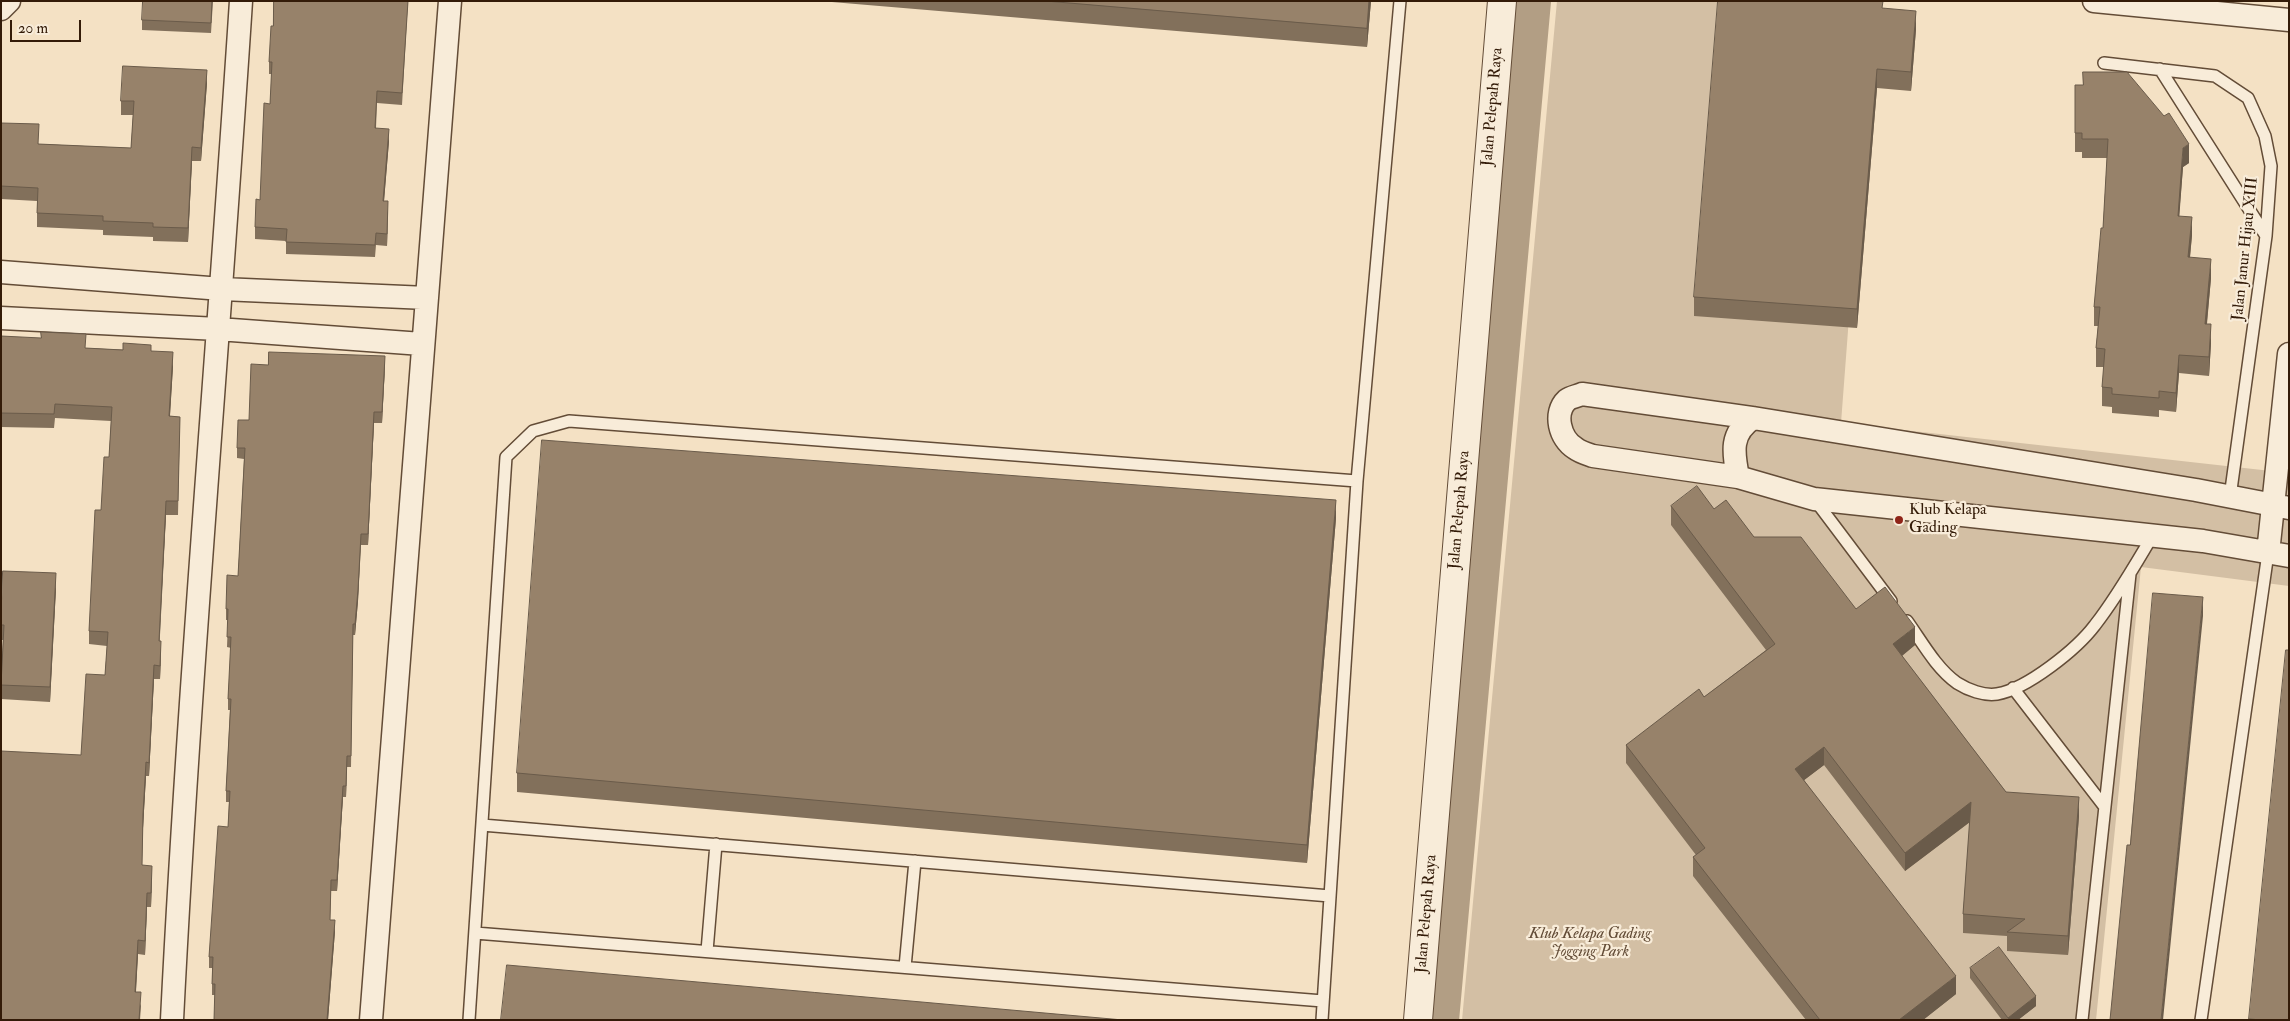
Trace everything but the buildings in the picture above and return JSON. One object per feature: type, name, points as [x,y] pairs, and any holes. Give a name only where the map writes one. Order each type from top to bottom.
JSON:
[{"type":"street","points":[[1,9],[9,1]]},
{"type":"street","points":[[172,1020],[181,846],[241,1]]},
{"type":"street","points":[[371,1020],[450,1]]},
{"type":"street","name":"Jalan Pelepah Raya","points":[[1418,1020],[1502,1]]},
{"type":"street","points":[[2094,1],[2289,20]]},
{"type":"street","points":[[1,272],[222,289],[427,298]]},
{"type":"street","points":[[1,318],[218,329],[422,344]]},
{"type":"street","points":[[2281,507],[1753,418],[1582,394],[1568,400],[1560,412],[1560,428],[1567,441],[1574,448],[1592,456],[1738,477],[1814,499],[2154,535],[2203,541],[2278,555],[2281,507],[2289,354]]},
{"type":"street","points":[[1738,477],[1735,443],[1742,425],[1753,418]]},
{"type":"lane","points":[[1322,1020],[1357,481],[1400,1]]},
{"type":"lane","name":"Jalan Janur Hijau XIII","points":[[2104,63],[2215,76],[2248,98],[2265,136],[2271,166],[2266,236],[2230,497]]},
{"type":"lane","points":[[2160,69],[2266,236]]},
{"type":"lane","points":[[469,1020],[506,457],[533,431],[569,421],[1357,481]]},
{"type":"lane","points":[[1814,499],[1944,672],[1958,684],[1978,693],[1996,694],[2013,688],[2033,678],[2065,656],[2095,626],[2154,535]]},
{"type":"lane","points":[[2201,1020],[2278,555]]},
{"type":"lane","points":[[2082,1020],[2130,573]]},
{"type":"lane","points":[[2013,688],[2104,806]]},
{"type":"lane","points":[[482,825],[1330,896]]},
{"type":"lane","points":[[707,951],[716,844]]},
{"type":"lane","points":[[905,967],[914,861]]},
{"type":"lane","points":[[475,933],[1323,1001]]},
{"type":"green space","name":"Klub Kelapa Gading","points":[[1557,1],[1873,1],[1841,423],[2289,473],[2289,586],[2141,567],[2096,1020],[1462,1020]]},
{"type":"waterway","points":[[1438,1020],[1530,1]]},
{"type":"place","name":"Klub Kelapa Gading","points":[[1899,520]]},
{"type":"park label","name":"Klub Kelapa Gading Jogging Park","points":[[1590,944]]}]
